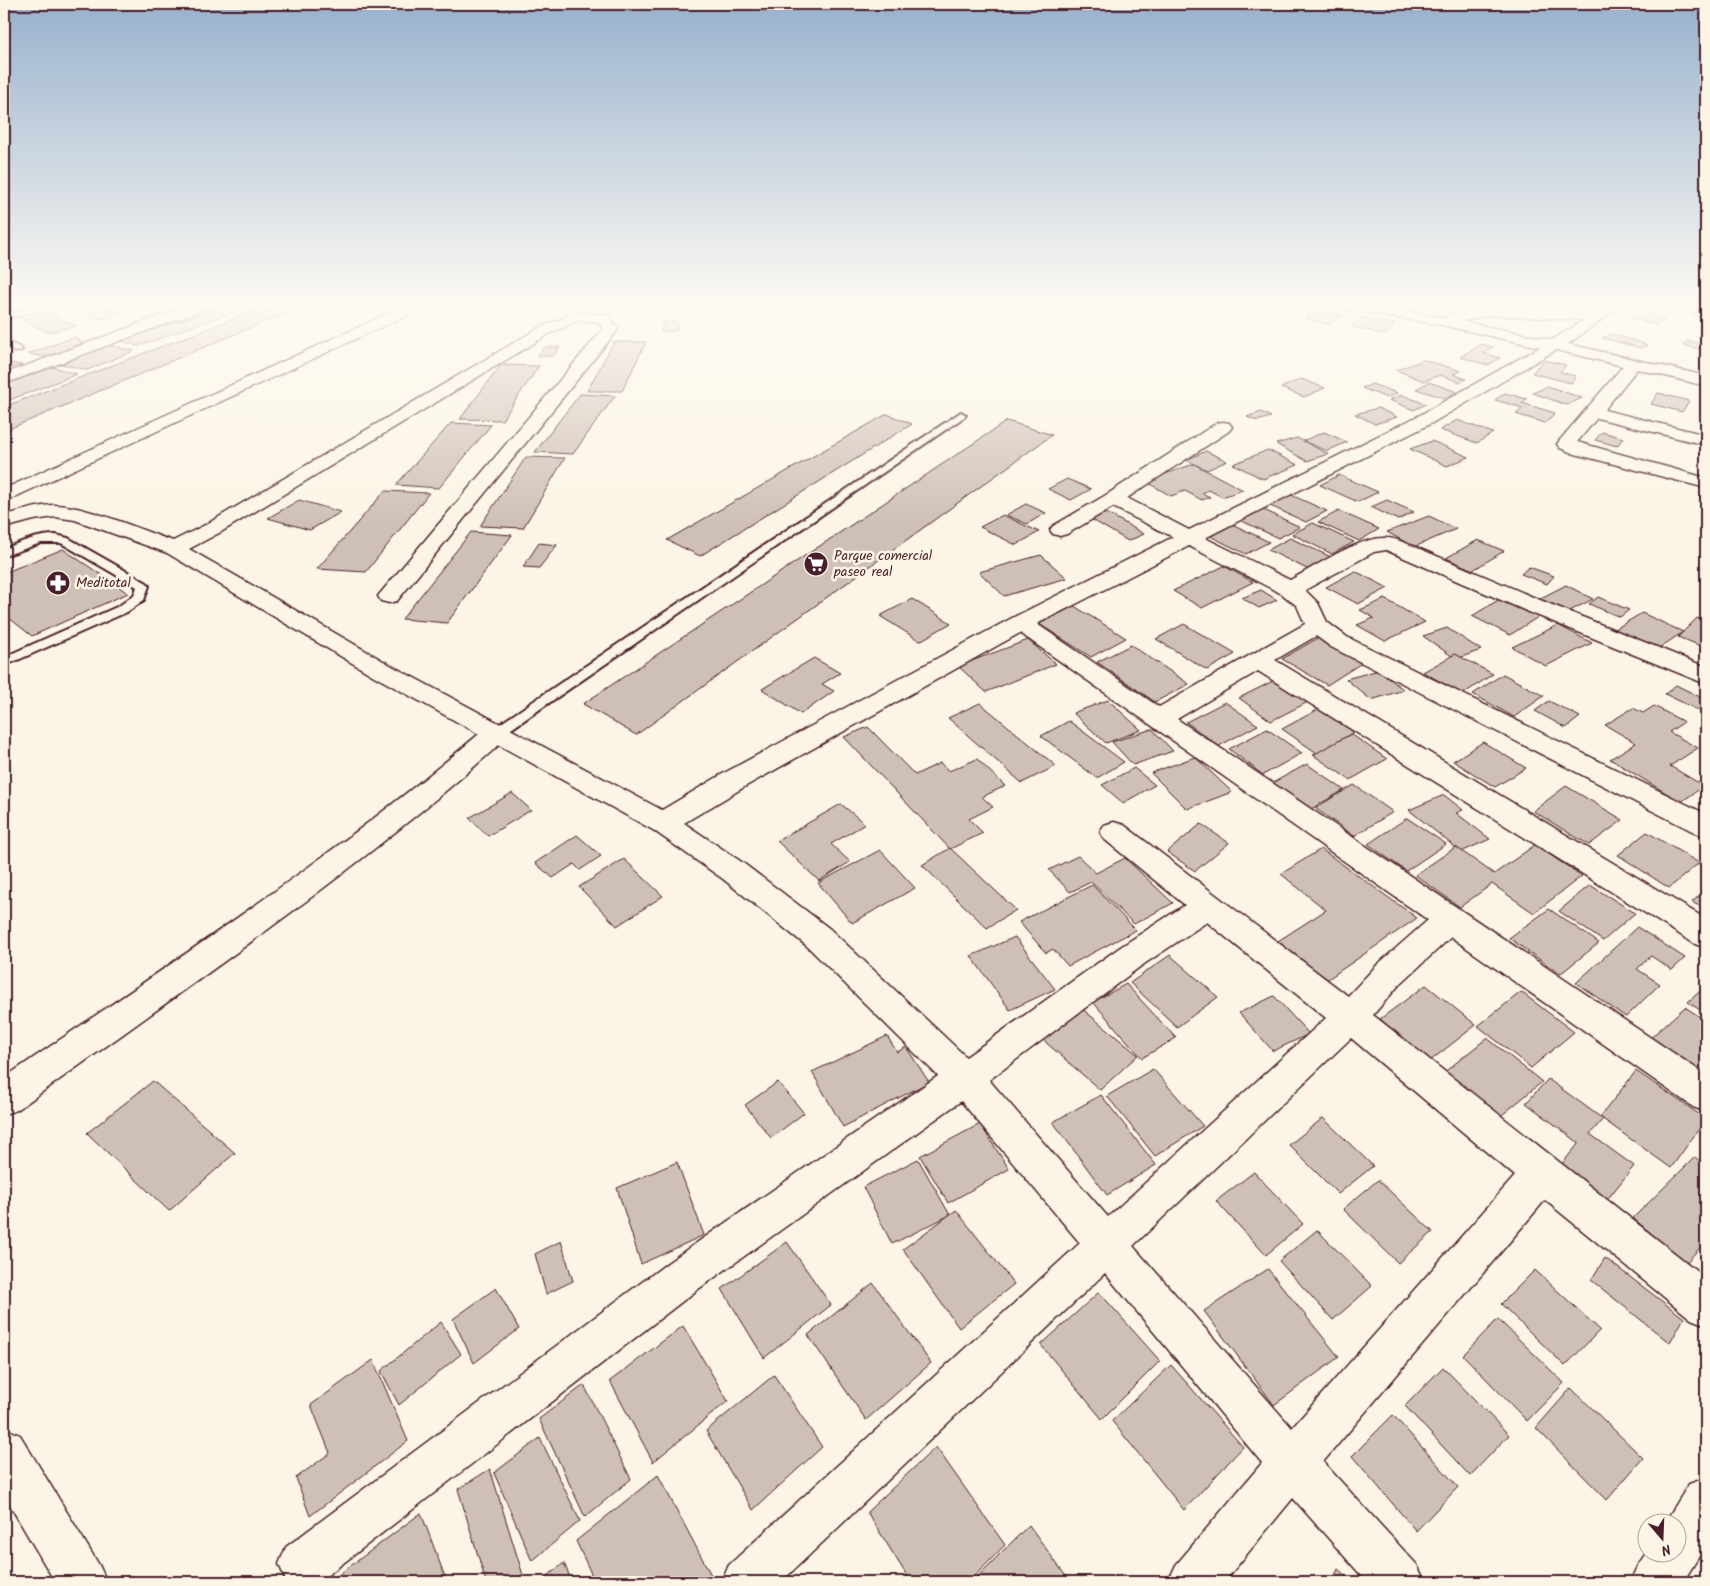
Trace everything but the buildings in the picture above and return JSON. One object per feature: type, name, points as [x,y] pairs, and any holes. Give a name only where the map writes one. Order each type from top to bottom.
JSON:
[{"type":"street","points":[[4,496],[262,377]]},
{"type":"street","points":[[174,549],[223,523],[467,377]]},
{"type":"street","points":[[390,596],[571,377]]},
{"type":"street","points":[[664,823],[736,780],[1020,623],[1188,537],[1426,420],[1499,377]]},
{"type":"street","points":[[1622,377],[1566,444],[1581,450],[1704,483]]},
{"type":"street","points":[[1684,377],[1706,382]]},
{"type":"street","points":[[1593,412],[1706,440]]},
{"type":"street","points":[[1060,530],[1113,499],[1223,427]]},
{"type":"street","points":[[1113,499],[1290,589],[1307,603],[1317,626],[1339,642],[1706,826]]},
{"type":"street","points":[[4,522],[33,514],[55,511],[79,515],[174,549],[384,671],[664,823],[733,871],[819,938],[964,1078],[1292,1463],[1400,1582]]},
{"type":"street","points":[[1290,589],[1369,546],[1387,544],[1406,550],[1532,605],[1706,676]]},
{"type":"street","points":[[1020,623],[1706,1094]]},
{"type":"street","points":[[1159,718],[1317,626]]},
{"type":"street","points":[[1258,660],[1706,935]]},
{"type":"street","points":[[4,1098],[313,880],[436,785],[496,732]]},
{"type":"street","points":[[1114,832],[1350,1017],[1542,1174],[1706,1304]]},
{"type":"street","points":[[303,1564],[683,1276],[964,1078],[1130,957],[1207,906]]},
{"type":"street","points":[[746,1582],[1350,1017],[1388,975],[1450,918]]},
{"type":"street","points":[[1193,1582],[1292,1463],[1542,1174]]},
{"type":"street","points":[[4,1451],[82,1582]]},
{"type":"street","points":[[1688,1530],[1706,1501]]},
{"type":"street","points":[[1655,1582],[1667,1564]]},
{"type":"lane","points":[[496,732],[960,416]]},
{"type":"lane","points":[[4,553],[34,540],[53,538],[64,540],[143,586],[140,597],[123,609],[4,662]]},
{"type":"place","name":"Parque comercial paseo real","points":[[816,564]]},
{"type":"place","name":"Meditotal","points":[[58,583]]}]
